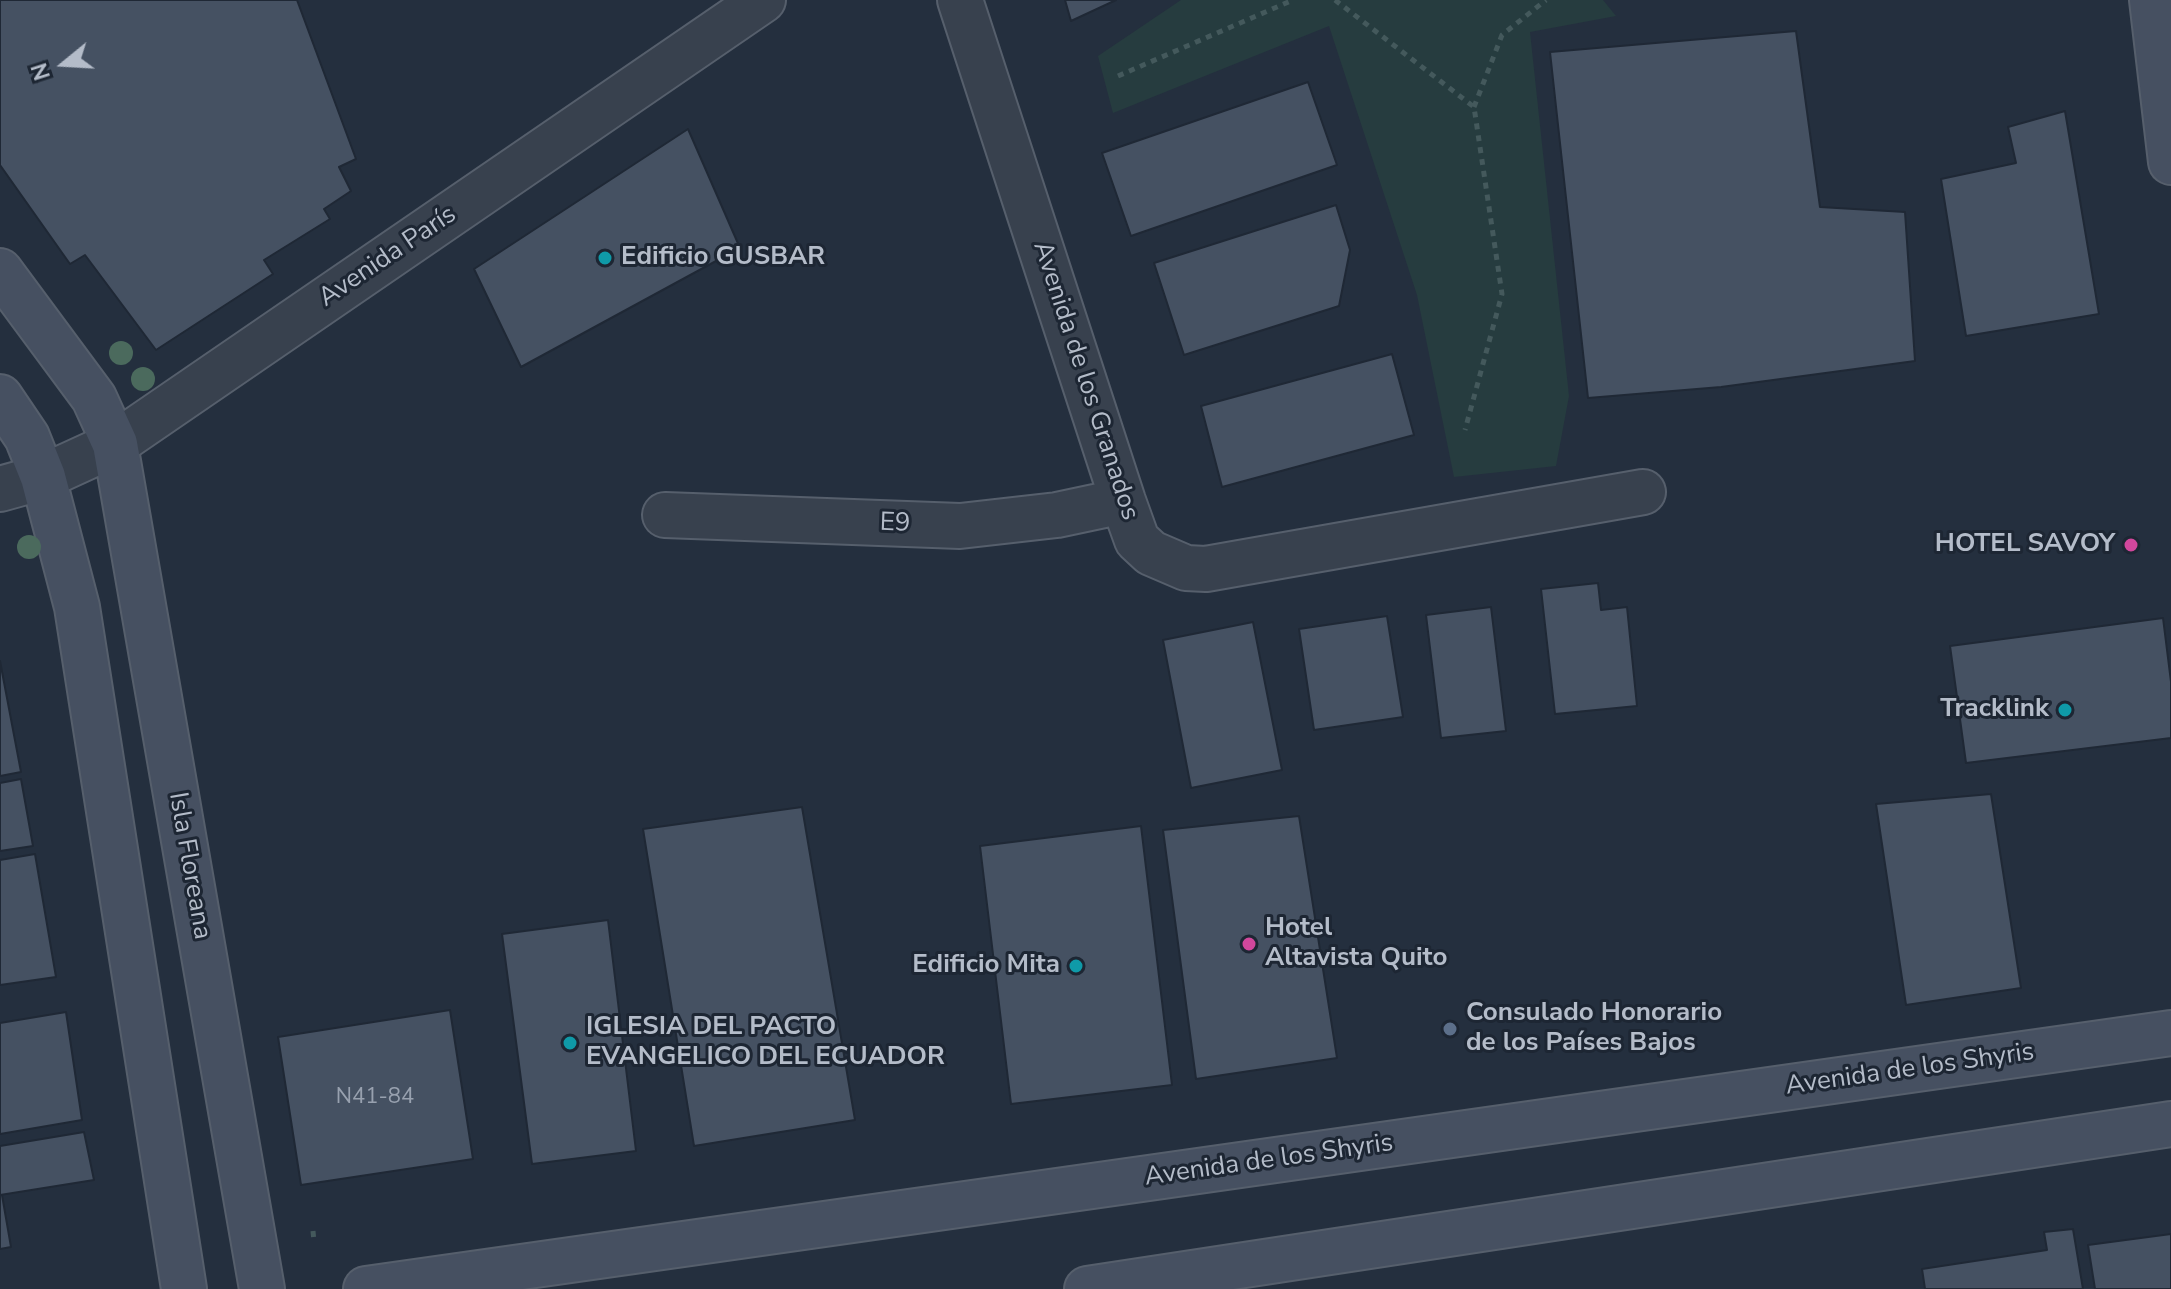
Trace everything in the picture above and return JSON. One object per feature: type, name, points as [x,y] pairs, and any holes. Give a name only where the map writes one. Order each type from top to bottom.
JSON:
[{"type":"main road","points":[[2152,0],[2171,162]]},
{"type":"main road","name":"Isla Floreana","points":[[0,271],[94,398],[115,444],[262,1289]]},
{"type":"main road","points":[[0,397],[27,437],[43,477],[77,607],[184,1289]]},
{"type":"main road","name":"Avenida de los Shyris","points":[[366,1289],[2171,1033]]},
{"type":"main road","points":[[1087,1289],[2171,1124]]},
{"type":"street","name":"Avenida París","points":[[0,489],[43,477],[115,444],[763,0]]},
{"type":"street","name":"Avenida de los Granados","points":[[960,0],[1123,501],[1137,540],[1151,553],[1186,568],[1206,569],[1643,492]]},
{"type":"street","name":"E9","points":[[665,515],[960,526],[1057,515],[1123,501]]},
{"type":"path","points":[[1118,76],[1293,0]]},
{"type":"path","points":[[1335,0],[1474,107]]},
{"type":"path","points":[[1465,430],[1502,294],[1474,107],[1502,35],[1546,0]]},
{"type":"path","points":[[313,1231],[314,1242]]},
{"type":"green space","points":[[1181,0],[1603,0],[1616,16],[1530,32],[1569,396],[1556,466],[1454,477],[1417,295],[1329,26],[1113,113],[1098,56]]},
{"type":"building","points":[[0,0],[297,0],[356,159],[339,167],[351,191],[324,209],[330,219],[264,260],[273,274],[156,350],[85,255],[70,264],[0,165]]},
{"type":"building","points":[[1065,0],[1116,0],[1071,21]]},
{"type":"building","points":[[1796,31],[1820,207],[1905,212],[1915,361],[1721,387],[1588,398],[1550,52]]},
{"type":"building","points":[[1308,82],[1337,165],[1131,236],[1102,153]]},
{"type":"building","points":[[2065,111],[2099,314],[1966,336],[1941,179],[2016,163],[2008,127]]},
{"type":"building","name":"Edificio GUSBAR","points":[[688,129],[740,248],[521,367],[474,269]]},
{"type":"building","points":[[1336,205],[1350,250],[1339,306],[1184,355],[1154,263]]},
{"type":"building","points":[[1392,354],[1414,435],[1222,487],[1201,406]]},
{"type":"building","points":[[1598,583],[1601,610],[1627,607],[1637,706],[1555,714],[1541,589]]},
{"type":"building","points":[[1491,607],[1506,731],[1441,738],[1426,615]]},
{"type":"building","points":[[1387,616],[1403,717],[1314,730],[1299,629]]},
{"type":"building","name":"Tracklink","points":[[2163,618],[2171,682],[2171,738],[1966,763],[1950,646]]},
{"type":"building","points":[[1253,622],[1282,770],[1191,788],[1163,640]]},
{"type":"building","points":[[0,661],[21,772],[0,776]]},
{"type":"building","points":[[21,779],[33,846],[0,851],[0,783]]},
{"type":"building","points":[[1991,794],[2021,988],[1906,1005],[1876,804]]},
{"type":"building","points":[[802,807],[855,1120],[694,1146],[643,829]]},
{"type":"building","name":"Hotel Altavista Quito","points":[[1299,816],[1337,1058],[1196,1079],[1163,830]]},
{"type":"building","name":"Edificio Mita","points":[[1141,826],[1172,1085],[1011,1104],[980,846]]},
{"type":"building","points":[[35,854],[56,977],[0,985],[0,860]]},
{"type":"building","name":"IGLESIA DEL PACTO EVANGELICO DEL ECUADOR","points":[[608,920],[636,1151],[532,1164],[502,934]]},
{"type":"building","points":[[450,1010],[473,1159],[301,1185],[278,1037]]},
{"type":"building","points":[[66,1012],[82,1120],[0,1134],[0,1023]]},
{"type":"building","points":[[84,1132],[94,1180],[0,1195],[0,1146]]},
{"type":"building","points":[[0,1195],[11,1247],[0,1249]]},
{"type":"building","points":[[2073,1229],[2083,1289],[1925,1289],[1922,1269],[2047,1250],[2044,1232]]},
{"type":"building","points":[[2171,1234],[2171,1289],[2095,1289],[2088,1245]]},
{"type":"place","name":"Edificio GUSBAR","points":[[605,258]]},
{"type":"place","name":"HOTEL SAVOY","points":[[2131,545]]},
{"type":"place","name":"Tracklink","points":[[2065,710]]},
{"type":"place","name":"Hotel Altavista Quito","points":[[1249,944]]},
{"type":"place","name":"Edificio Mita","points":[[1076,966]]},
{"type":"place","name":"Consulado Honorario de los Países Bajos","points":[[1450,1029]]},
{"type":"place","name":"IGLESIA DEL PACTO EVANGELICO DEL ECUADOR","points":[[570,1043]]}]
